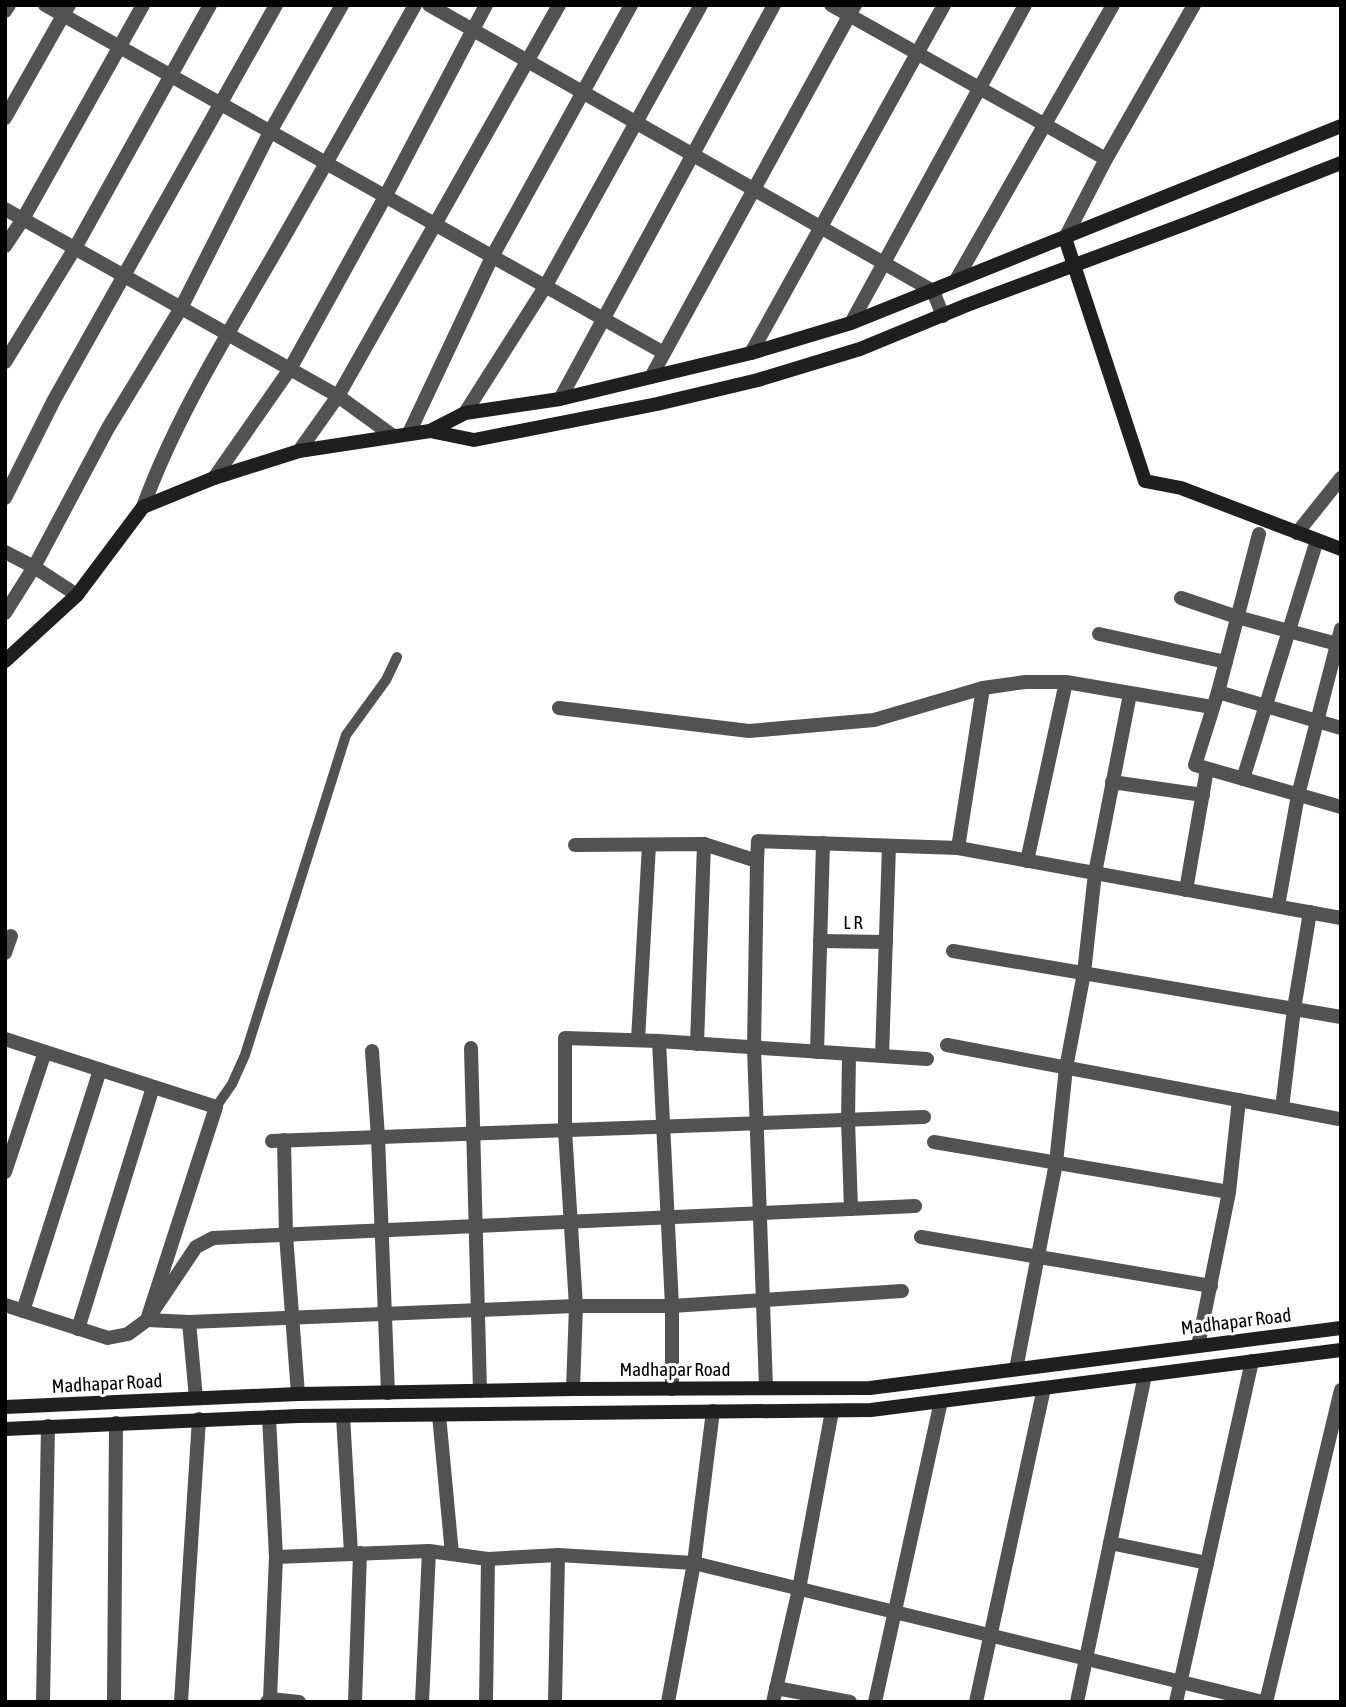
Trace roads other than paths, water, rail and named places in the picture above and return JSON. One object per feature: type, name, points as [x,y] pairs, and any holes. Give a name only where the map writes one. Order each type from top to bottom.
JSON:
[{"type":"street","points":[[5,11],[9,5]]},
{"type":"street","points":[[45,5],[66,10],[120,47],[664,353]]},
{"type":"street","points":[[5,246],[23,219],[143,5]]},
{"type":"street","points":[[5,362],[75,248],[210,5]]},
{"type":"street","points":[[5,498],[54,400],[276,5]]},
{"type":"street","points":[[5,613],[34,567],[108,428],[181,307],[270,132],[342,5]]},
{"type":"street","points":[[5,660],[76,595],[143,507],[160,461],[228,333],[327,164],[415,5]]},
{"type":"street","points":[[429,5],[933,291],[943,316]]},
{"type":"street","points":[[214,478],[290,369],[486,5]]},
{"type":"street","points":[[299,451],[338,396],[559,5]]},
{"type":"street","points":[[409,433],[492,257],[631,5]]},
{"type":"street","points":[[464,413],[545,286],[701,5]]},
{"type":"street","points":[[560,399],[695,155],[774,5]]},
{"type":"street","points":[[831,5],[852,10],[916,53],[1106,159]]},
{"type":"street","points":[[751,353],[944,5]]},
{"type":"street","points":[[850,323],[1025,5]]},
{"type":"street","points":[[956,280],[1113,5]]},
{"type":"street","points":[[1194,5],[1106,159],[1065,238],[1145,481],[1181,488],[1341,549]]},
{"type":"street","points":[[5,118],[66,10]]},
{"type":"street","points":[[651,377],[852,10]]},
{"type":"street","points":[[430,431],[464,413],[560,399],[751,353],[850,323],[1341,125]]},
{"type":"street","points":[[143,507],[214,478],[299,451],[430,431],[474,440],[657,404],[758,380],[860,349],[967,305],[1341,163]]},
{"type":"street","points":[[5,209],[338,396],[393,436]]},
{"type":"street","points":[[1291,530],[1341,478]]},
{"type":"street","points":[[1259,534],[1218,692],[1195,765],[1341,807]]},
{"type":"street","points":[[1243,779],[1317,540]]},
{"type":"street","points":[[5,552],[34,567],[76,595]]},
{"type":"street","points":[[1181,598],[1237,617],[1339,645]]},
{"type":"street","points":[[1278,906],[1298,794],[1341,629]]},
{"type":"street","points":[[1099,634],[1226,662]]},
{"type":"street","points":[[559,708],[749,731],[874,720],[983,688],[1025,682],[1095,685],[1130,694],[1212,707]]},
{"type":"street","points":[[1027,861],[1066,682]]},
{"type":"street","points":[[958,848],[983,688]]},
{"type":"street","points":[[1218,692],[1341,728]]},
{"type":"street","points":[[1016,1369],[1056,1163],[1066,1068],[1084,973],[1095,873],[1130,694]]},
{"type":"street","points":[[1186,890],[1207,769]]},
{"type":"street","points":[[1112,782],[1203,795]]},
{"type":"street","points":[[766,1388],[754,1048],[758,841],[958,848],[1341,918]]},
{"type":"street","points":[[817,1052],[822,843]]},
{"type":"street","points":[[575,845],[704,844],[757,862]]},
{"type":"street","points":[[697,1044],[704,844]]},
{"type":"street","points":[[638,1040],[649,845]]},
{"type":"street","points":[[881,1056],[889,846]]},
{"type":"street","points":[[1282,1108],[1294,1009],[1310,912]]},
{"type":"street","points":[[5,953],[10,936]]},
{"type":"street","name":"L R","points":[[820,941],[886,942]]},
{"type":"street","points":[[953,951],[1341,1017]]},
{"type":"street","points":[[573,1389],[576,1306],[565,1130],[565,1038],[659,1041],[928,1059]]},
{"type":"street","points":[[5,1039],[216,1107],[147,1320]]},
{"type":"street","points":[[659,1041],[672,1306],[673,1389]]},
{"type":"street","points":[[947,1045],[1339,1119]]},
{"type":"street","points":[[471,1048],[480,1391]]},
{"type":"street","points":[[372,1051],[388,1393]]},
{"type":"street","points":[[5,1172],[45,1052]]},
{"type":"street","points":[[849,1054],[848,1120],[852,1209]]},
{"type":"street","points":[[23,1311],[100,1070]]},
{"type":"street","points":[[78,1329],[153,1087]]},
{"type":"street","points":[[1198,1346],[1229,1192],[1239,1100]]},
{"type":"street","points":[[298,1394],[278,1140],[924,1117]]},
{"type":"street","points":[[934,1142],[1229,1192]]},
{"type":"street","points":[[5,1305],[108,1338],[128,1334],[147,1320],[196,1247],[213,1238],[915,1206]]},
{"type":"street","points":[[921,1237],[1211,1286]]},
{"type":"street","points":[[147,1320],[189,1322],[576,1306],[672,1306],[902,1291]]},
{"type":"street","points":[[189,1322],[196,1398]]},
{"type":"street","name":"Madhapar Road","points":[[5,1407],[298,1394],[573,1389],[870,1388],[1341,1328]]},
{"type":"street","name":"Madhapar Road","points":[[5,1429],[269,1417],[872,1410],[1341,1350]]},
{"type":"street","points":[[1175,1702],[1252,1361]]},
{"type":"street","points":[[1077,1702],[1144,1375]]},
{"type":"street","points":[[976,1702],[1044,1388]]},
{"type":"street","points":[[275,1557],[429,1551],[488,1559],[558,1555],[694,1563],[1264,1702],[1334,1451],[1341,1390]]},
{"type":"street","points":[[875,1702],[942,1401]]},
{"type":"street","points":[[668,1702],[694,1563],[713,1411]]},
{"type":"street","points":[[832,1411],[799,1589],[775,1695],[850,1702]]},
{"type":"street","points":[[439,1415],[452,1554]]},
{"type":"street","points":[[343,1416],[355,1553],[355,1702]]},
{"type":"street","points":[[269,1417],[275,1557],[269,1700],[299,1702]]},
{"type":"street","points":[[181,1702],[199,1419]]},
{"type":"street","points":[[114,1702],[116,1423]]},
{"type":"street","points":[[43,1702],[48,1426]]},
{"type":"street","points":[[1110,1543],[1207,1563]]},
{"type":"street","points":[[422,1702],[429,1551]]},
{"type":"street","points":[[555,1702],[558,1555]]},
{"type":"street","points":[[486,1702],[488,1559]]},
{"type":"lane","points":[[216,1107],[232,1084],[245,1055],[346,735],[386,680],[397,657]]}]
